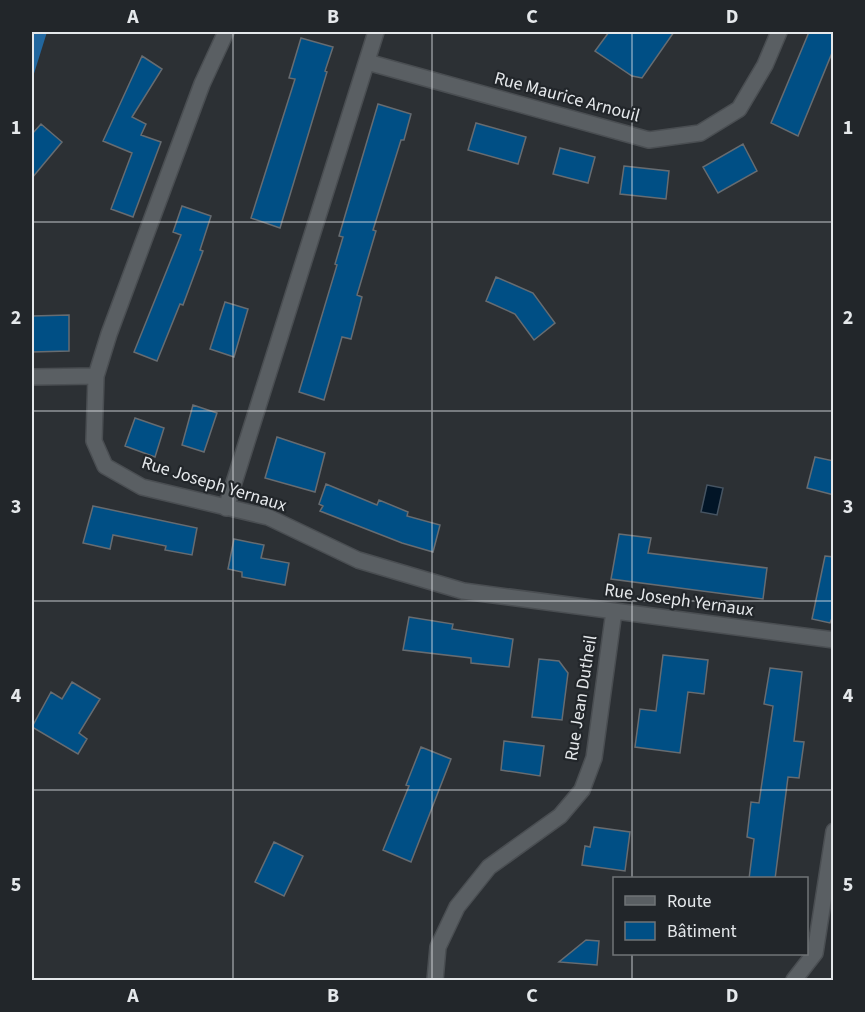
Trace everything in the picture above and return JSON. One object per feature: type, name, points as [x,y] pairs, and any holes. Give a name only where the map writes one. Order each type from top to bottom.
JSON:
[{"type":"street","name":"Rue Joseph Yernaux","points":[[226,32],[201,84],[109,334],[96,376],[94,441],[105,466],[142,487],[268,518],[358,560],[463,591],[834,640]]},
{"type":"street","points":[[226,508],[376,32]]},
{"type":"street","name":"Rue Maurice Arnouil","points":[[367,62],[650,140],[700,133],[739,108],[765,65],[779,32]]},
{"type":"street","points":[[32,377],[96,376]]},
{"type":"street","name":"Rue Jean Dutheil","points":[[435,981],[438,947],[457,907],[489,867],[560,816],[582,790],[594,758],[614,611]]},
{"type":"street","points":[[794,981],[815,954],[834,831]]},
{"type":"shaded area","points":[[32,32],[47,32],[32,80]]},
{"type":"shaded area","points":[[707,485],[723,488],[717,515],[701,512]]},
{"type":"building","points":[[609,32],[674,32],[642,78],[632,76],[595,51]]},
{"type":"building","points":[[809,32],[834,32],[834,48],[798,136],[771,123]]},
{"type":"building","points":[[301,38],[333,47],[280,228],[251,218],[295,79],[289,78]]},
{"type":"building","points":[[142,56],[162,69],[132,117],[146,124],[141,135],[161,142],[133,217],[111,209],[132,153],[103,141]]},
{"type":"building","points":[[378,104],[411,114],[373,230],[376,231],[357,295],[362,297],[351,339],[342,337],[324,400],[299,392],[337,265],[335,264],[343,237],[339,236]]},
{"type":"building","points":[[476,123],[526,137],[518,164],[468,150]]},
{"type":"building","points":[[41,124],[62,142],[32,178],[32,134]]},
{"type":"building","points":[[743,144],[757,171],[718,193],[703,167]]},
{"type":"building","points":[[560,148],[595,157],[588,183],[553,174]]},
{"type":"building","points":[[624,166],[669,171],[666,199],[620,194]]},
{"type":"building","points":[[182,206],[211,216],[200,250],[203,251],[183,305],[180,304],[157,361],[134,352],[181,235],[173,232]]},
{"type":"building","points":[[496,277],[533,293],[555,323],[534,340],[515,314],[486,301]]},
{"type":"building","points":[[225,302],[248,309],[234,357],[210,349]]},
{"type":"building","points":[[69,315],[69,351],[32,352],[32,316]]},
{"type":"building","points":[[193,405],[217,413],[204,452],[182,445]]},
{"type":"building","points":[[135,418],[164,428],[155,457],[125,446]]},
{"type":"building","points":[[277,437],[325,453],[315,492],[265,478]]},
{"type":"building","points":[[815,457],[834,461],[834,495],[807,488]]},
{"type":"building","points":[[326,484],[377,505],[379,500],[408,512],[407,516],[440,525],[433,552],[402,543],[320,511],[323,506],[319,504]]},
{"type":"building","points":[[93,506],[197,528],[192,555],[165,550],[166,546],[113,535],[110,549],[83,543]]},
{"type":"building","points":[[619,534],[651,538],[648,553],[767,568],[763,599],[611,579]]},
{"type":"building","points":[[234,539],[264,545],[261,558],[289,563],[285,585],[242,577],[242,572],[228,569]]},
{"type":"building","points":[[825,556],[834,557],[834,613],[830,623],[812,619]]},
{"type":"building","points":[[409,617],[453,624],[452,629],[513,639],[509,667],[471,663],[471,658],[403,650]]},
{"type":"building","points":[[663,655],[708,660],[704,694],[688,692],[680,753],[635,747],[640,709],[656,711]]},
{"type":"building","points":[[539,659],[559,661],[568,673],[562,720],[532,717]]},
{"type":"building","points":[[770,668],[802,672],[794,741],[804,742],[799,778],[788,777],[775,877],[749,877],[754,839],[747,837],[751,802],[759,803],[773,706],[764,704]]},
{"type":"building","points":[[72,682],[100,699],[79,733],[87,739],[78,754],[32,727],[51,692],[62,699]]},
{"type":"building","points":[[504,741],[544,746],[540,776],[501,770]]},
{"type":"building","points":[[421,747],[451,759],[411,862],[383,850],[409,786],[406,785]]},
{"type":"building","points":[[594,827],[630,832],[625,871],[582,865],[585,846],[590,847]]},
{"type":"building","points":[[274,842],[303,856],[284,896],[255,882]]},
{"type":"building","points":[[586,940],[599,941],[597,965],[559,962]]}]
